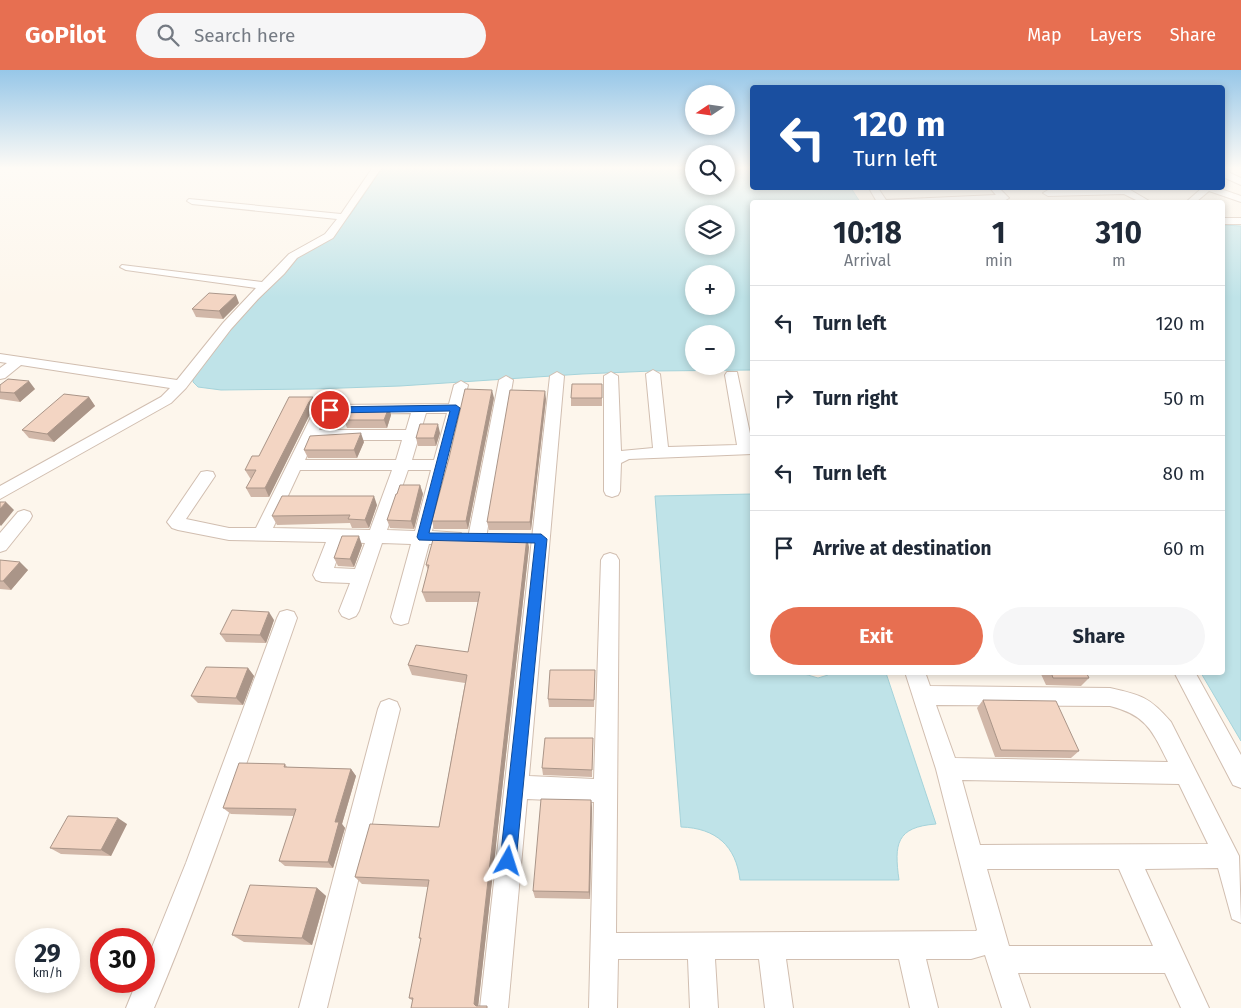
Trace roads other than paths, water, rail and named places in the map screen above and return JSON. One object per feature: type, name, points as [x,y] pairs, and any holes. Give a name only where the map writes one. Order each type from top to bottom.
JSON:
[{"type":"street","points":[[285,211],[344,217]]},
{"type":"street","points":[[0,493],[166,400],[181,385],[227,326],[280,272],[293,256],[329,236],[348,211]]},
{"type":"street","points":[[1225,221],[1241,221]]},
{"type":"street","points":[[126,267],[265,286]]},
{"type":"street","points":[[0,358],[181,385]]},
{"type":"street","points":[[0,375],[19,360]]},
{"type":"street","points":[[653,374],[661,452]]},
{"type":"street","points":[[613,461],[618,457],[628,454],[749,449],[732,375]]},
{"type":"street","points":[[494,1008],[516,788],[532,538],[557,376]]},
{"type":"street","points":[[611,376],[612,491]]},
{"type":"street","points":[[477,538],[506,380]]},
{"type":"street","points":[[401,617],[461,385]]},
{"type":"street","points":[[261,535],[319,414],[325,410],[456,408]]},
{"type":"street","points":[[349,611],[377,537],[420,410]]},
{"type":"street","points":[[309,435],[412,435]]},
{"type":"street","points":[[294,465],[441,465]]},
{"type":"street","points":[[207,476],[178,518],[176,522],[178,524],[229,534],[495,538]]},
{"type":"street","points":[[279,497],[298,497]]},
{"type":"street","points":[[372,497],[391,497]]},
{"type":"street","points":[[0,545],[24,516]]},
{"type":"street","points":[[337,536],[322,575],[362,576]]},
{"type":"street","points":[[603,1008],[610,560]]},
{"type":"street","points":[[140,1008],[181,910],[287,618]]},
{"type":"street","points":[[1186,675],[1241,777]]},
{"type":"street","points":[[1016,1008],[992,935],[947,769],[918,684],[1110,697],[1131,702],[1148,711],[1163,729],[1227,856],[1241,910]]},
{"type":"street","points":[[313,1008],[344,893],[368,787],[389,709]]},
{"type":"street","points":[[947,769],[1186,772]]},
{"type":"street","points":[[516,788],[605,791]]},
{"type":"street","points":[[1126,856],[1195,1008]]},
{"type":"street","points":[[972,857],[1227,856]]},
{"type":"street","points":[[605,942],[610,946],[771,948],[971,946],[982,943],[992,935]]},
{"type":"street","points":[[701,947],[704,1008]]},
{"type":"street","points":[[909,947],[924,1008]]},
{"type":"street","points":[[771,948],[779,1008]]},
{"type":"street","points":[[1001,960],[1172,959]]},
{"type":"water","points":[[353,211],[685,211],[685,255],[735,255],[735,211],[750,211],[750,370],[735,370],[735,325],[685,325],[685,371],[582,374],[400,386],[313,389],[221,390],[198,387],[193,382],[193,378],[241,315],[294,259],[329,240]]},
{"type":"water","points":[[1225,225],[1241,226],[1241,741],[1202,675],[1225,675]]},
{"type":"water","points":[[750,494],[750,675],[808,675],[818,678],[828,675],[887,675],[936,824],[913,829],[905,834],[901,840],[897,856],[899,880],[740,880],[734,858],[722,841],[704,831],[681,827],[655,496]]}]
